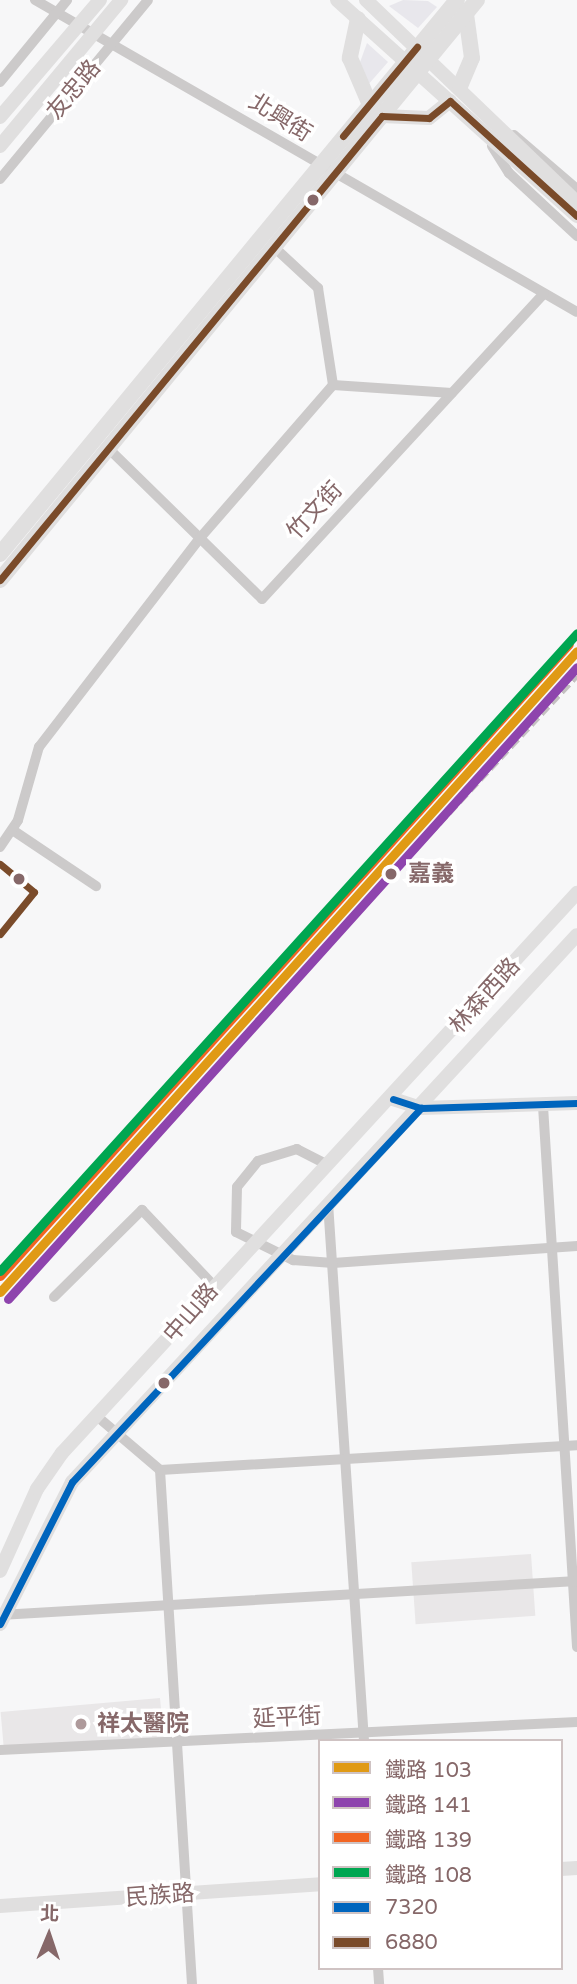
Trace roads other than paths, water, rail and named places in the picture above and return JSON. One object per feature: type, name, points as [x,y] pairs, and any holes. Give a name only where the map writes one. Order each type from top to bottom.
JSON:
[{"type":"main road","name":"友忠路","points":[[0,117],[100,0]]},
{"type":"main road","name":"友忠路","points":[[0,146],[121,0]]},
{"type":"main road","points":[[337,0],[450,101],[477,116],[577,216]]},
{"type":"main road","points":[[0,580],[335,175],[404,61],[456,4],[477,0]]},
{"type":"main road","points":[[372,1],[460,86],[477,116]]},
{"type":"main road","points":[[0,554],[318,166],[419,73],[430,59],[456,4]]},
{"type":"main road","points":[[456,4],[472,58],[460,86]]},
{"type":"main road","points":[[358,19],[350,58],[376,111]]},
{"type":"main road","points":[[376,111],[429,118],[450,101]]},
{"type":"main road","points":[[517,154],[577,202]]},
{"type":"main road","name":"林森西路","points":[[393,1099],[570,908],[577,893]]},
{"type":"main road","name":"林森西路","points":[[421,1108],[577,935]]},
{"type":"main road","points":[[393,1099],[421,1108],[577,1103]]},
{"type":"main road","name":"中山路","points":[[0,1571],[48,1470],[99,1418],[253,1241],[393,1099]]},
{"type":"main road","name":"中山路","points":[[1,1619],[63,1495],[280,1254],[421,1108]]},
{"type":"main road","name":"民族路","points":[[0,1906],[318,1884]]},
{"type":"street","name":"北興街","points":[[35,0],[318,166],[577,312]]},
{"type":"street","points":[[0,82],[67,0]]},
{"type":"street","name":"友忠路","points":[[0,179],[148,0]]},
{"type":"street","points":[[477,116],[517,154],[577,228]]},
{"type":"street","points":[[477,116],[536,144],[577,180]]},
{"type":"street","points":[[477,116],[509,173],[577,236]]},
{"type":"street","points":[[517,154],[577,189]]},
{"type":"street","points":[[0,847],[13,831],[39,747],[200,538],[333,385],[318,288],[275,248]]},
{"type":"street","name":"竹文街","points":[[109,449],[262,599],[543,294]]},
{"type":"street","points":[[333,385],[452,393]]},
{"type":"street","points":[[13,831],[96,886]]},
{"type":"street","points":[[543,1106],[550,1247],[575,1581],[577,1647]]},
{"type":"street","points":[[326,1164],[297,1149],[271,1154],[245,1171],[234,1203],[236,1233],[280,1254],[333,1263],[577,1246]]},
{"type":"street","points":[[328,1203],[348,1459],[364,1737]]},
{"type":"street","points":[[54,1297],[142,1210],[214,1286]]},
{"type":"street","points":[[99,1418],[116,1436],[160,1471],[577,1445]]},
{"type":"street","points":[[160,1471],[192,1984]]},
{"type":"street","points":[[1,1619],[575,1581]]},
{"type":"street","name":"延平街","points":[[0,1750],[364,1737],[577,1722]]},
{"type":"railway","points":[[327,945],[577,677]]},
{"type":"rail line","name":"108","points":[[0,1271],[577,633]]},
{"type":"rail line","name":"139","points":[[0,1276],[569,644]]},
{"type":"rail line","name":"103","points":[[0,1292],[577,651]]},
{"type":"rail line","name":"141","points":[[8,1299],[577,667]]},
{"type":"place","name":"嘉義","points":[[391,874]]},
{"type":"place","name":"祥太醫院","points":[[81,1724]]}]
